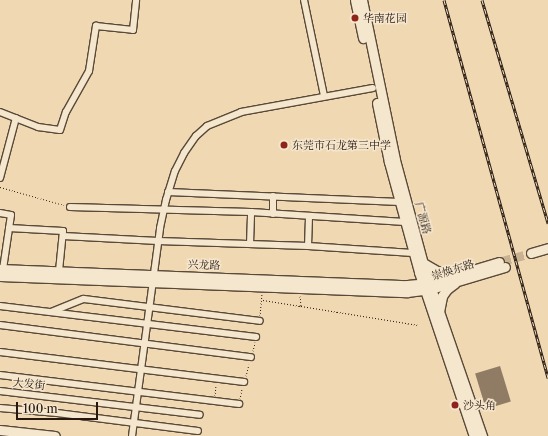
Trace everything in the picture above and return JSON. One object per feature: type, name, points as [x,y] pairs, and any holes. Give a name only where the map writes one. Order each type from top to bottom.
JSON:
[{"type":"main road","name":"广源路","points":[[355,0],[389,162],[413,253],[439,315],[482,436]]},
{"type":"main road","name":"广源路","points":[[362,0],[395,160],[423,263],[427,286],[474,436]]},
{"type":"main road","points":[[548,248],[532,256],[548,254]]},
{"type":"main road","points":[[423,263],[437,271],[458,278],[446,289],[442,296],[439,315]]},
{"type":"main road","name":"崇焕东路","points":[[407,289],[427,286],[458,278],[503,264]]},
{"type":"main road","name":"兴龙路","points":[[1,272],[59,271],[263,286],[407,289]]},
{"type":"main road","name":"兴龙路","points":[[1,272],[407,289]]},
{"type":"main road","points":[[0,430],[55,436]]},
{"type":"street","points":[[0,112],[38,127],[60,130],[66,112],[89,71],[96,26],[133,30],[136,0]]},
{"type":"street","points":[[304,0],[324,96]]},
{"type":"street","points":[[132,436],[158,242],[168,192],[175,171],[184,153],[196,136],[207,126],[241,112],[373,88]]},
{"type":"street","points":[[0,178],[16,118]]},
{"type":"street","points":[[168,192],[400,202]]},
{"type":"street","points":[[273,196],[273,214]]},
{"type":"street","points":[[70,207],[251,212],[309,217],[405,222]]},
{"type":"street","points":[[250,244],[251,212]]},
{"type":"street","points":[[0,213],[11,215],[1,272]]},
{"type":"street","points":[[308,246],[309,217]]},
{"type":"street","points":[[9,228],[63,231],[59,271]]},
{"type":"street","points":[[63,236],[158,242],[308,246],[413,253]]},
{"type":"street","points":[[50,312],[84,299],[260,321]]},
{"type":"street","points":[[0,306],[256,337]]},
{"type":"street","points":[[0,325],[251,357]]},
{"type":"street","points":[[0,352],[244,382]]},
{"type":"street","points":[[0,375],[138,390],[239,404]]},
{"type":"street","name":"大发街","points":[[0,391],[200,415]]},
{"type":"street","points":[[0,408],[57,413],[198,431]]},
{"type":"path","points":[[0,187],[70,207]]},
{"type":"path","points":[[260,321],[263,286]]},
{"type":"path","points":[[299,287],[301,306]]},
{"type":"path","points":[[262,300],[418,325]]},
{"type":"path","points":[[239,404],[256,337]]},
{"type":"path","points":[[214,400],[217,379]]},
{"type":"building","points":[[500,366],[511,401],[486,409],[475,374]]},
{"type":"tunnel","points":[[502,261],[531,253]]},
{"type":"railway","points":[[444,0],[548,378]]},
{"type":"railway","points":[[482,0],[548,223]]},
{"type":"place","name":"华南花园","points":[[355,18]]},
{"type":"place","name":"东莞市石龙第三中学","points":[[284,145]]},
{"type":"place","name":"沙头角","points":[[455,405]]}]
